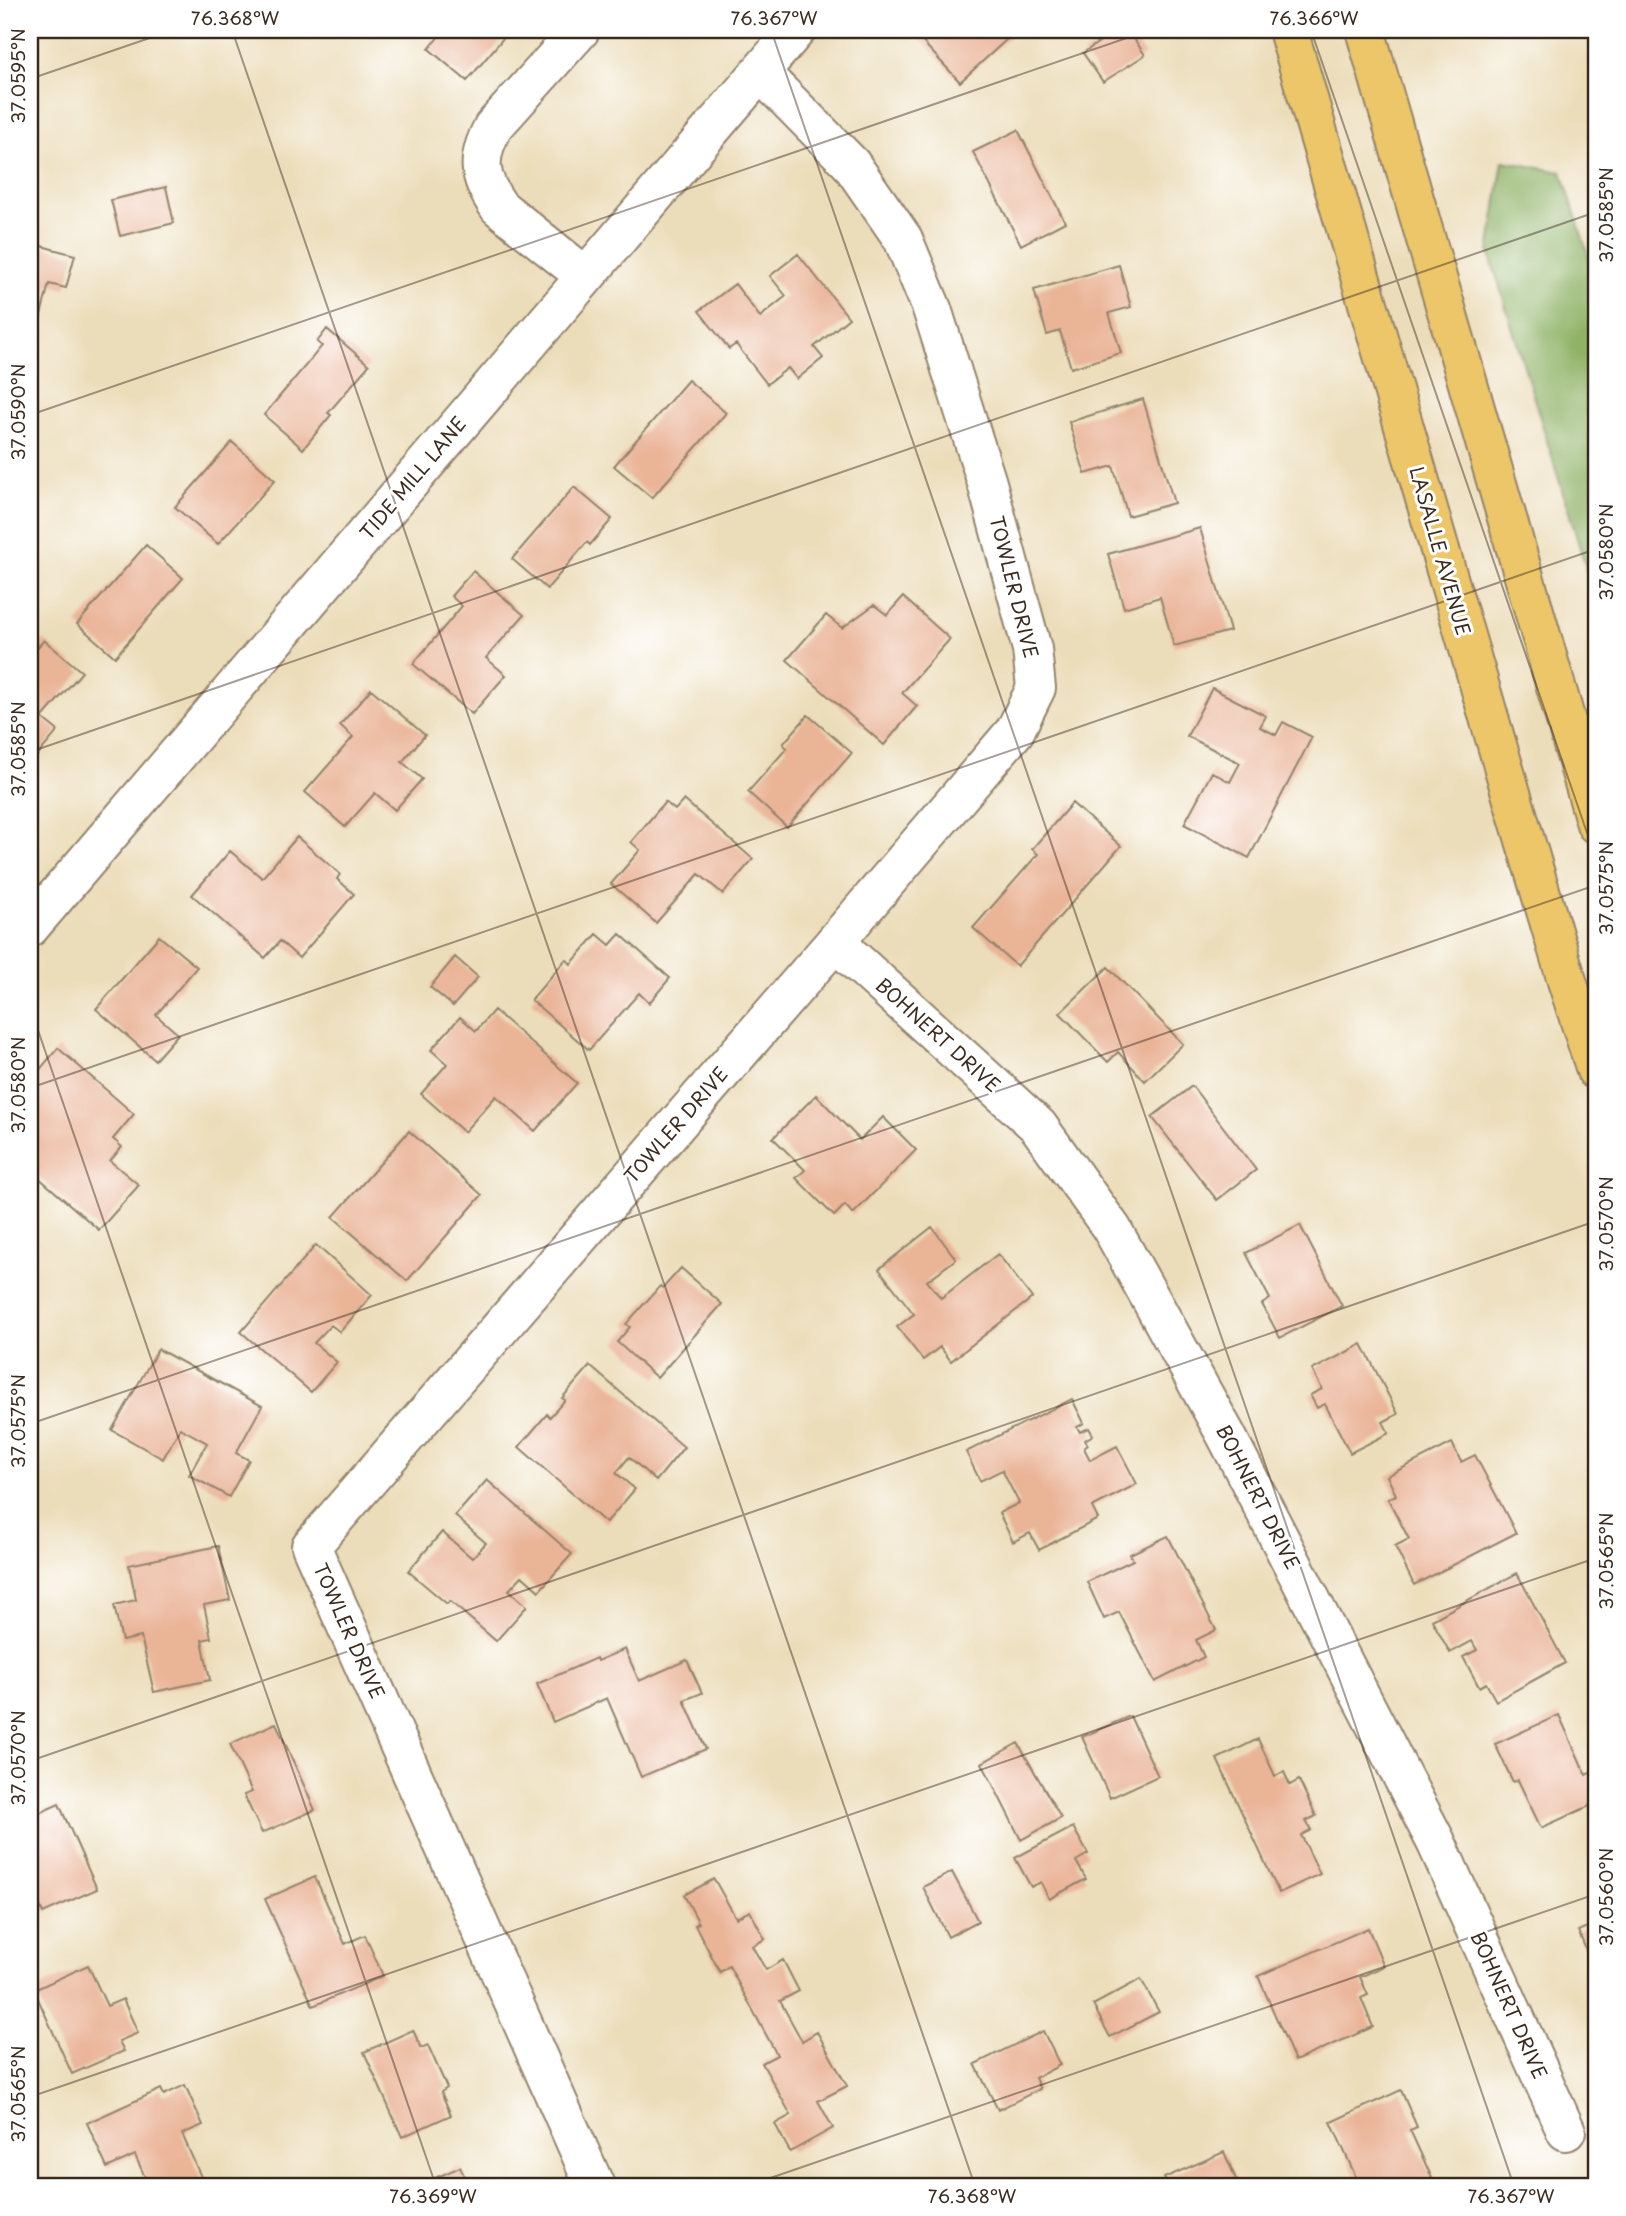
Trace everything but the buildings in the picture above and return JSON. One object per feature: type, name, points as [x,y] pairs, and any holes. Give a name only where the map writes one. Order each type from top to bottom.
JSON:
[{"type":"main road","name":"LASALLE AVENUE","points":[[1288,30],[1528,850],[1596,1070]]},
{"type":"main road","points":[[1365,30],[1596,824]]},
{"type":"street","points":[[580,30],[493,127],[481,159],[483,176],[499,207],[585,276]]},
{"type":"street","name":"TIDE MILL LANE","points":[[30,927],[796,30]]},
{"type":"street","name":"TOWLER DRIVE","points":[[595,2186],[311,1546],[1015,731],[1036,688],[1032,649],[987,482],[932,309],[903,239],[851,164],[760,72]]},
{"type":"street","name":"BOHNERT DRIVE","points":[[835,942],[1038,1126],[1112,1229],[1226,1435],[1436,1842],[1566,2131]]},
{"type":"green space","points":[[1503,161],[1562,172],[1596,280],[1596,600],[1489,252]]}]
